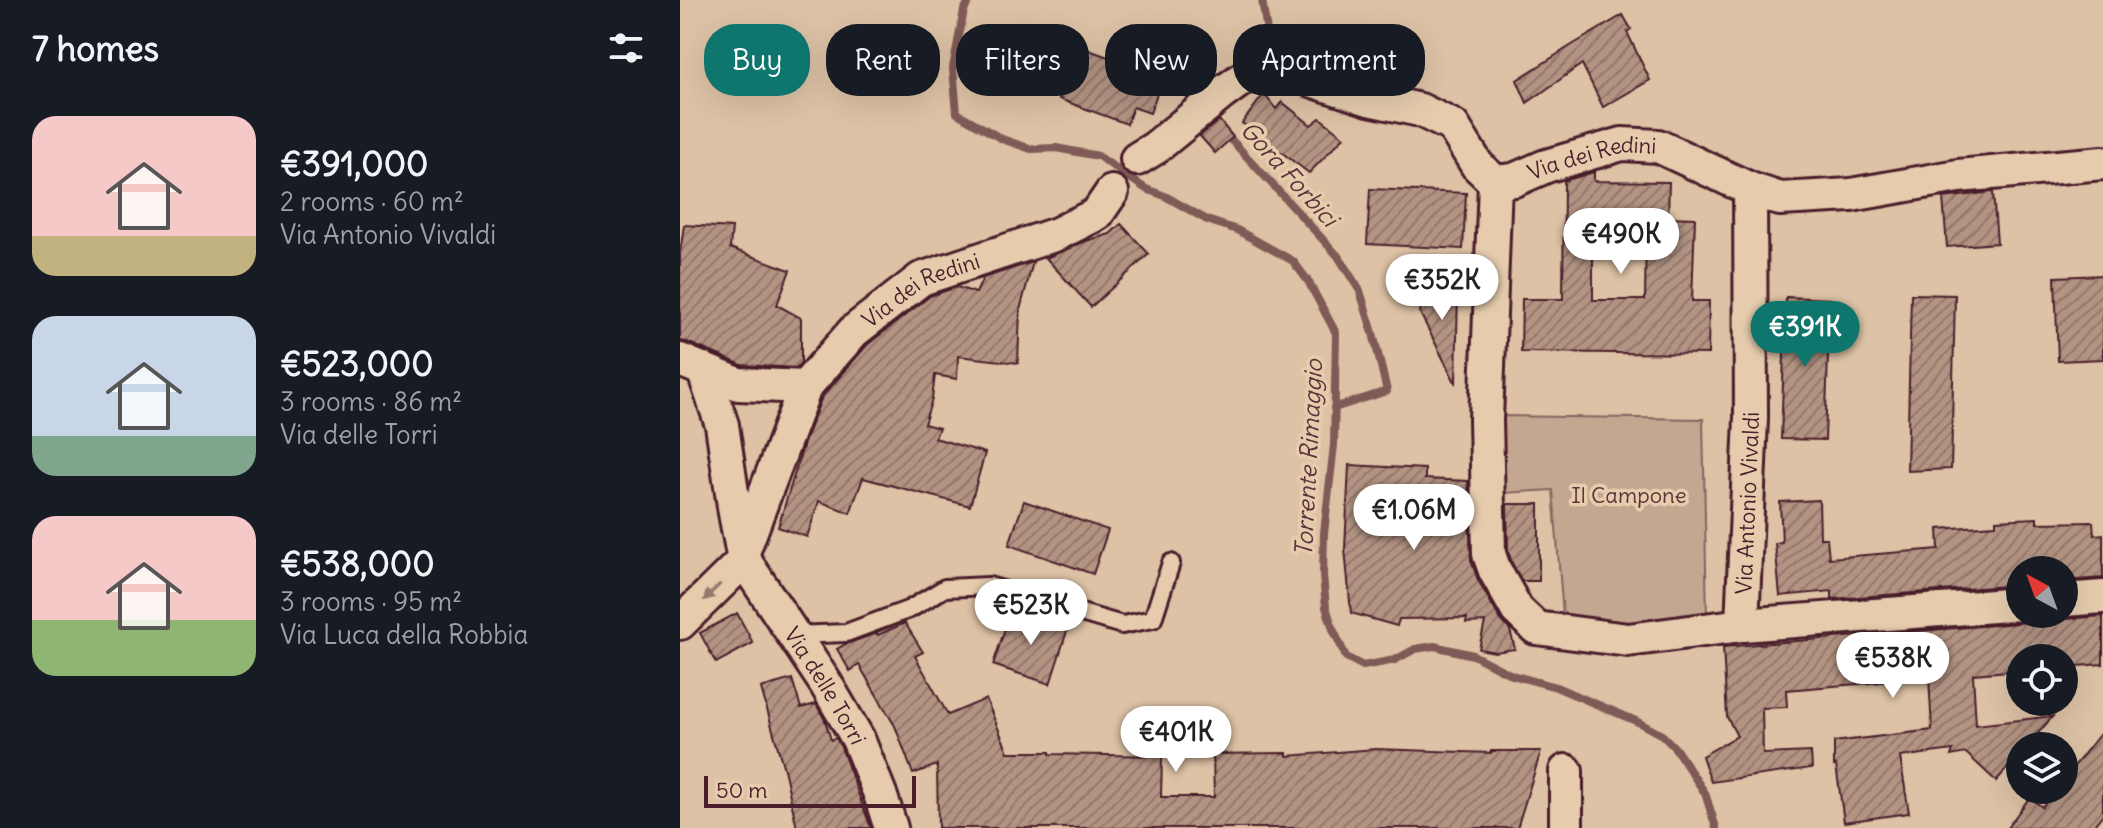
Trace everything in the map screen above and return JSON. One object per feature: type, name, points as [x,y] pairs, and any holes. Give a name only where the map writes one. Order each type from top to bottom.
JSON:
[{"type":"street","name":"Via dei Redini","points":[[1137,159],[1257,68],[1420,110],[1453,126],[1477,165],[1495,182],[1514,180],[1546,166],[1622,144],[1658,146],[1750,189],[1780,199],[1851,195],[1958,176],[2103,163]]},
{"type":"street","points":[[1495,182],[1486,420],[1489,554],[1517,610],[1536,628],[1628,640],[1742,625],[2006,605]]},
{"type":"street","name":"Via Antonio Vivaldi","points":[[1742,625],[1751,418],[1750,189]]},
{"type":"street","name":"Via dei Redini","points":[[805,387],[854,331],[921,279],[1057,234],[1097,214],[1112,192]]},
{"type":"street","points":[[680,623],[744,556],[805,387],[738,384],[691,364]]},
{"type":"street","name":"Via delle Torri","points":[[691,364],[722,425],[744,556],[858,739],[891,828]]},
{"type":"street","points":[[2078,599],[2103,597]]},
{"type":"street","points":[[1566,771],[1566,828]]},
{"type":"lane","points":[[794,635],[846,633],[910,609],[945,588],[989,586],[1122,625],[1153,619],[1171,563]]},
{"type":"green space","name":"Il Campone","points":[[1504,416],[1703,419],[1707,619],[1641,624],[1563,615],[1553,490],[1504,493]]},
{"type":"building","points":[[1623,15],[1631,29],[1627,32],[1650,80],[1603,107],[1582,64],[1527,103],[1517,80]]},
{"type":"building","points":[[1089,50],[1105,56],[1105,96],[1156,96],[1150,113],[1133,107],[1127,124],[1059,99],[1060,96],[1089,96]]},
{"type":"building","points":[[1266,96],[1276,109],[1282,102],[1311,125],[1320,118],[1344,137],[1309,173],[1242,123]]},
{"type":"building","points":[[1219,120],[1233,137],[1215,153],[1200,136]]},
{"type":"building","points":[[1594,172],[1594,181],[1669,182],[1668,217],[1695,218],[1692,301],[1709,301],[1708,354],[1521,352],[1522,299],[1563,299],[1564,181]],"holes":[[[1593,226],[1646,227],[1645,300],[1593,300]]]},
{"type":"building","points":[[1370,189],[1466,193],[1463,249],[1367,244]]},
{"type":"building","points":[[1993,192],[1997,243],[1947,247],[1943,198]]},
{"type":"building","points":[[1121,224],[1149,254],[1091,307],[1046,258],[1110,234]]},
{"type":"building","points":[[684,225],[732,228],[730,248],[790,270],[777,305],[801,318],[801,362],[797,368],[742,365],[680,341],[680,253]]},
{"type":"building","points":[[1033,262],[1020,310],[1018,363],[958,356],[957,379],[935,375],[924,424],[939,428],[935,438],[985,453],[970,506],[863,478],[850,513],[819,501],[807,537],[778,527],[822,397],[867,345],[930,296],[957,287],[976,293],[983,278]]},
{"type":"building","points":[[2103,275],[2103,359],[2058,361],[2055,277]]},
{"type":"building","points":[[1424,286],[1458,290],[1456,384],[1420,313]]},
{"type":"building","points":[[1911,294],[1955,295],[1951,469],[1907,471]]},
{"type":"building","points":[[1786,297],[1830,299],[1825,440],[1781,439]]},
{"type":"building","points":[[1349,465],[1425,469],[1425,479],[1468,481],[1471,560],[1478,580],[1500,619],[1510,630],[1515,649],[1495,652],[1479,649],[1485,622],[1466,623],[1467,618],[1399,619],[1397,626],[1351,613],[1345,549]]},
{"type":"building","points":[[1819,500],[1820,538],[1827,538],[1829,558],[1939,549],[1938,529],[1996,525],[1996,520],[2037,518],[2037,523],[2093,522],[2094,535],[2103,534],[2103,578],[2078,580],[2078,556],[2006,556],[2006,586],[1832,599],[1832,591],[1780,596],[1775,543],[1782,542],[1780,502]]},
{"type":"building","points":[[1024,501],[1108,530],[1093,574],[1009,545]]},
{"type":"building","points":[[1507,504],[1539,504],[1539,581],[1522,581],[1512,563],[1508,551]]},
{"type":"building","points":[[1011,610],[1068,628],[1050,684],[993,665]]},
{"type":"building","points":[[737,613],[753,643],[716,663],[700,633]]},
{"type":"building","points":[[2103,616],[2103,664],[2078,666],[2078,644],[2006,644],[2006,671],[1973,674],[1976,725],[2053,716],[2039,732],[2006,732],[2006,770],[1996,781],[1966,753],[1951,756],[1953,750],[1900,757],[1909,813],[1844,822],[1834,766],[1834,742],[1932,730],[1929,678],[1786,690],[1787,707],[1762,708],[1763,754],[1811,752],[1812,768],[1711,782],[1702,756],[1737,736],[1727,717],[1723,647],[2006,624],[2006,628],[2078,628],[2078,618]]},
{"type":"building","points":[[905,623],[923,652],[915,656],[948,715],[986,699],[1008,752],[1162,756],[1161,797],[1214,797],[1213,754],[1287,753],[1287,756],[1376,749],[1491,753],[1541,751],[1517,828],[938,828],[937,765],[913,774],[895,726],[859,665],[850,671],[837,649]]},
{"type":"building","points":[[792,679],[801,708],[816,704],[831,740],[836,738],[841,747],[871,828],[797,828],[761,688]]},
{"type":"building","points":[[2103,730],[2103,814],[2092,828],[2007,828],[2025,804],[2042,807],[2044,804],[2078,804],[2078,761]]},
{"type":"waterway","name":"Torrente Rimaggio","points":[[970,0],[964,10],[953,68],[957,113],[1002,139],[1031,149],[1056,148],[1098,156],[1146,189],[1207,220],[1237,230],[1293,261],[1308,281],[1336,333],[1334,445],[1324,533],[1323,576],[1326,607],[1346,657],[1363,666],[1395,660],[1415,649],[1434,646],[1473,655],[1512,675],[1556,687],[1636,721],[1662,735],[1675,748],[1705,793],[1716,828]]},
{"type":"waterway","name":"Gora Forbici","points":[[1262,0],[1266,24]]},
{"type":"waterway","name":"Gora Forbici","points":[[1220,112],[1214,121],[1338,256],[1360,291],[1387,391],[1334,408]]}]
